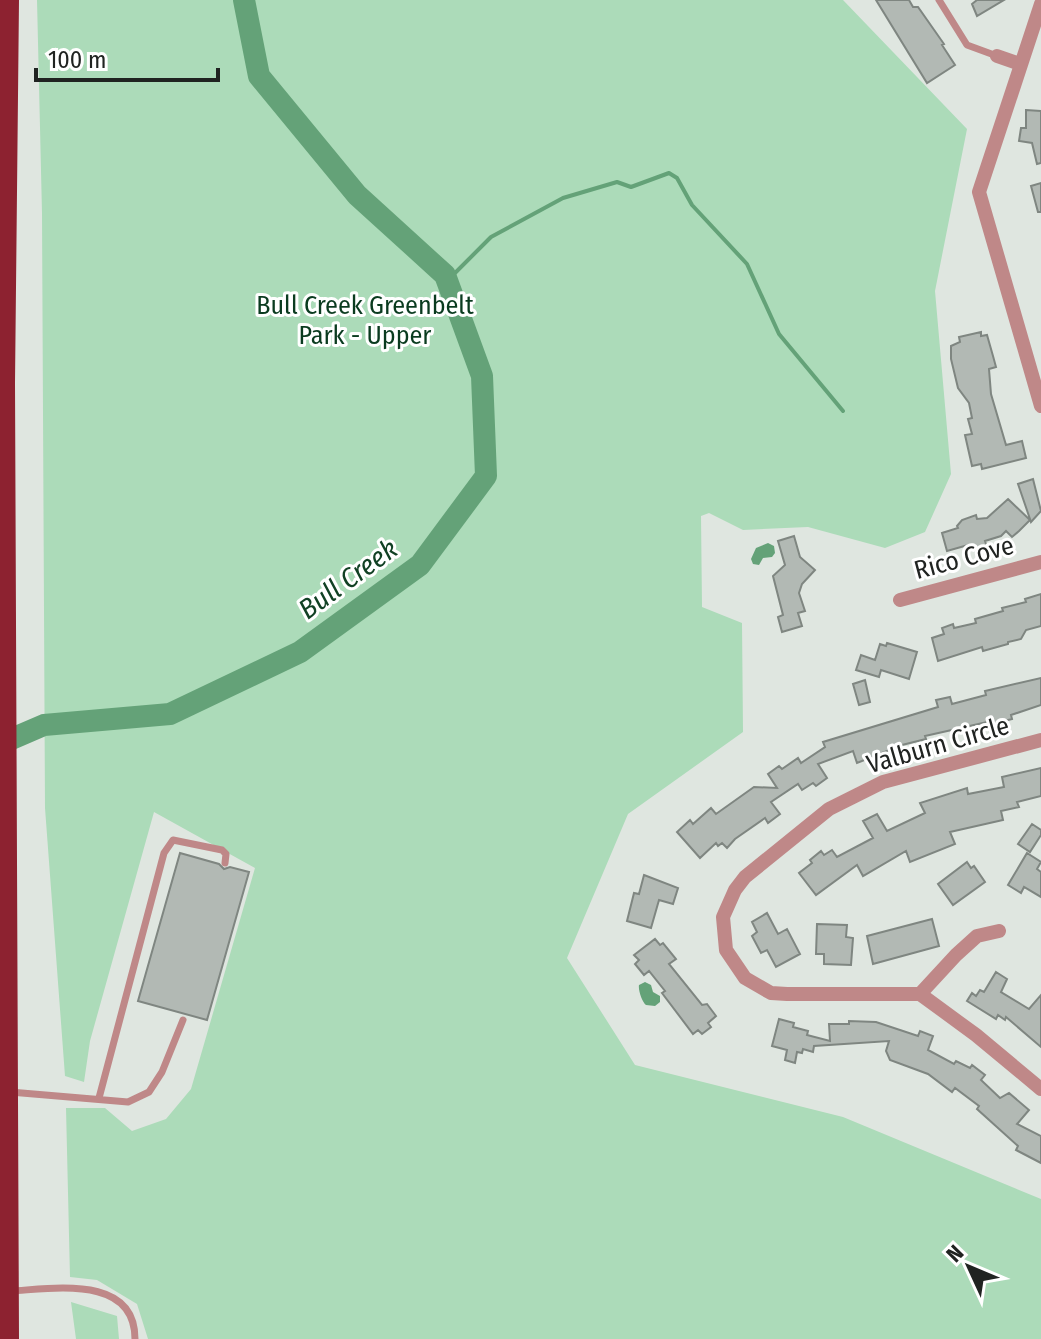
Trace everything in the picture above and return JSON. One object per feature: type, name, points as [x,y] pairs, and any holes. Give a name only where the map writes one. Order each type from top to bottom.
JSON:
[{"type":"highway","points":[[8,0],[2,383],[7,688],[8,1092],[4,1292],[8,1339]]},
{"type":"street","points":[[1041,4],[979,192],[1041,406]]},
{"type":"street","points":[[997,56],[1020,64]]},
{"type":"street","name":"Rico Cove","points":[[900,600],[1041,562]]},
{"type":"street","name":"Valburn Circle","points":[[920,994],[771,993],[745,978],[726,950],[723,917],[735,890],[745,877],[829,809],[883,782],[1041,740]]},
{"type":"street","points":[[999,931],[977,936],[920,994],[1041,1089]]},
{"type":"lane","points":[[939,0],[967,45],[997,56]]},
{"type":"lane","points":[[99,1098],[164,853],[173,840],[222,850],[226,854],[225,863]]},
{"type":"lane","points":[[8,1092],[128,1102],[149,1092],[162,1072],[183,1020]]},
{"type":"lane","points":[[4,1292],[78,1287],[97,1290],[120,1303],[135,1327],[135,1339]]},
{"type":"green space","name":"Bull Creek Greenbelt Park - Upper","points":[[37,0],[843,0],[967,129],[935,291],[951,474],[925,532],[885,548],[808,527],[743,530],[709,513],[701,516],[702,607],[742,623],[743,732],[628,814],[567,958],[635,1065],[843,1117],[1041,1199],[1041,1339],[148,1339],[137,1304],[97,1280],[70,1277],[66,1108],[105,1108],[132,1131],[166,1119],[191,1089],[255,868],[154,812],[90,1041],[84,1082],[65,1076],[45,808],[42,213]]},
{"type":"green space","points":[[71,1302],[117,1316],[119,1339],[76,1339]]},
{"type":"shaded area","points":[[768,543],[774,546],[775,553],[772,557],[763,558],[759,565],[753,564],[751,559],[756,548]]},
{"type":"shaded area","points":[[645,982],[660,996],[660,1002],[655,1006],[646,1005],[642,999],[639,985]]},
{"type":"building","points":[[876,0],[909,0],[913,7],[918,7],[955,65],[927,83]]},
{"type":"building","points":[[977,0],[1004,0],[977,16],[972,4]]},
{"type":"building","points":[[1026,110],[1041,111],[1041,163],[1037,164],[1032,143],[1019,141],[1021,128],[1026,128]]},
{"type":"building","points":[[1041,183],[1041,212],[1038,212],[1031,186]]},
{"type":"building","points":[[981,332],[981,336],[987,335],[996,367],[989,369],[991,394],[1006,445],[1022,441],[1026,458],[982,469],[981,464],[972,466],[965,435],[972,434],[968,419],[972,418],[969,403],[958,388],[951,359],[951,346],[960,342],[959,337]]},
{"type":"building","points":[[1033,479],[1041,511],[1031,522],[1018,484]]},
{"type":"building","points":[[1008,499],[1030,520],[1012,537],[1006,531],[985,541],[987,547],[975,550],[974,547],[969,549],[968,545],[947,551],[942,533],[958,528],[962,520],[976,515],[977,519],[987,518]]},
{"type":"building","points":[[794,536],[800,557],[815,570],[802,584],[799,593],[805,611],[798,613],[802,626],[782,632],[778,617],[783,615],[773,576],[785,565],[778,541]]},
{"type":"building","points":[[1041,594],[1041,626],[1026,630],[1021,639],[1008,644],[983,651],[982,647],[938,661],[932,638],[944,634],[942,628],[976,623],[975,619],[1003,611],[1002,608],[1026,602],[1025,599]]},
{"type":"building","points":[[887,643],[917,652],[909,679],[881,670],[879,677],[856,670],[861,655],[875,660],[880,644],[886,646]]},
{"type":"building","points":[[1041,678],[1041,705],[1011,715],[1012,719],[925,736],[926,739],[857,763],[853,751],[818,764],[827,778],[816,786],[813,783],[802,790],[798,784],[771,802],[780,814],[768,823],[765,818],[727,848],[722,843],[718,846],[716,843],[700,858],[677,832],[690,820],[693,824],[711,808],[716,814],[754,787],[777,788],[768,774],[798,758],[801,763],[825,747],[823,742],[938,707],[936,700],[950,697],[952,704],[986,695],[985,691]]},
{"type":"building","points":[[865,680],[870,702],[859,705],[853,684]]},
{"type":"building","points":[[1041,768],[1041,796],[1017,802],[1019,807],[1001,811],[1003,820],[950,832],[955,844],[910,862],[906,851],[863,876],[857,865],[816,895],[799,873],[821,851],[824,855],[832,850],[837,857],[873,838],[863,821],[877,814],[887,831],[925,813],[920,803],[967,788],[968,794],[1004,787],[1002,777]]},
{"type":"building","points":[[1032,824],[1041,830],[1041,835],[1030,852],[1018,844]]},
{"type":"building","points":[[180,853],[219,864],[224,869],[230,867],[249,872],[207,1020],[138,1001]]},
{"type":"building","points":[[1027,853],[1041,862],[1037,869],[1041,872],[1041,897],[1024,887],[1021,893],[1008,885]]},
{"type":"building","points":[[967,862],[971,868],[974,866],[985,882],[953,905],[938,884]]},
{"type":"building","points":[[644,875],[678,888],[673,904],[659,900],[651,928],[627,921],[634,893],[639,894]]},
{"type":"building","points":[[767,913],[778,934],[787,929],[800,954],[776,967],[767,950],[761,953],[752,936],[757,932],[752,922]]},
{"type":"building","points":[[932,919],[939,946],[873,964],[867,936]]},
{"type":"building","points":[[817,924],[847,925],[846,937],[853,938],[851,965],[824,964],[824,954],[816,954]]},
{"type":"building","points":[[655,939],[660,945],[663,943],[676,959],[669,964],[702,1005],[707,1004],[716,1016],[708,1023],[711,1027],[702,1034],[698,1030],[693,1034],[649,971],[644,975],[635,964],[639,960],[634,955]]},
{"type":"building","points":[[996,972],[1007,979],[1001,992],[1029,1009],[1041,995],[1041,1047],[1006,1017],[1005,1020],[998,1015],[996,1019],[967,1001],[972,993],[976,996],[980,990],[984,992]]},
{"type":"building","points":[[779,1019],[808,1031],[807,1035],[830,1041],[829,1024],[849,1024],[849,1021],[876,1022],[918,1036],[920,1031],[933,1036],[928,1050],[954,1064],[956,1061],[970,1068],[972,1065],[985,1075],[981,1080],[1000,1098],[1009,1093],[1029,1110],[1017,1124],[1041,1136],[1041,1163],[1016,1150],[1018,1146],[977,1109],[979,1106],[955,1088],[952,1092],[928,1074],[890,1060],[886,1051],[889,1041],[814,1046],[813,1052],[803,1049],[802,1053],[797,1052],[795,1063],[785,1060],[787,1050],[772,1046]]},
{"type":"waterway","name":"Bull Creek","points":[[0,744],[44,725],[170,714],[300,652],[420,565],[486,476],[482,376],[445,275],[357,195],[259,76],[244,0]]},
{"type":"waterway","points":[[447,281],[491,237],[563,198],[617,182],[631,187],[669,173],[677,178],[692,205],[747,264],[779,334],[843,411]]}]
